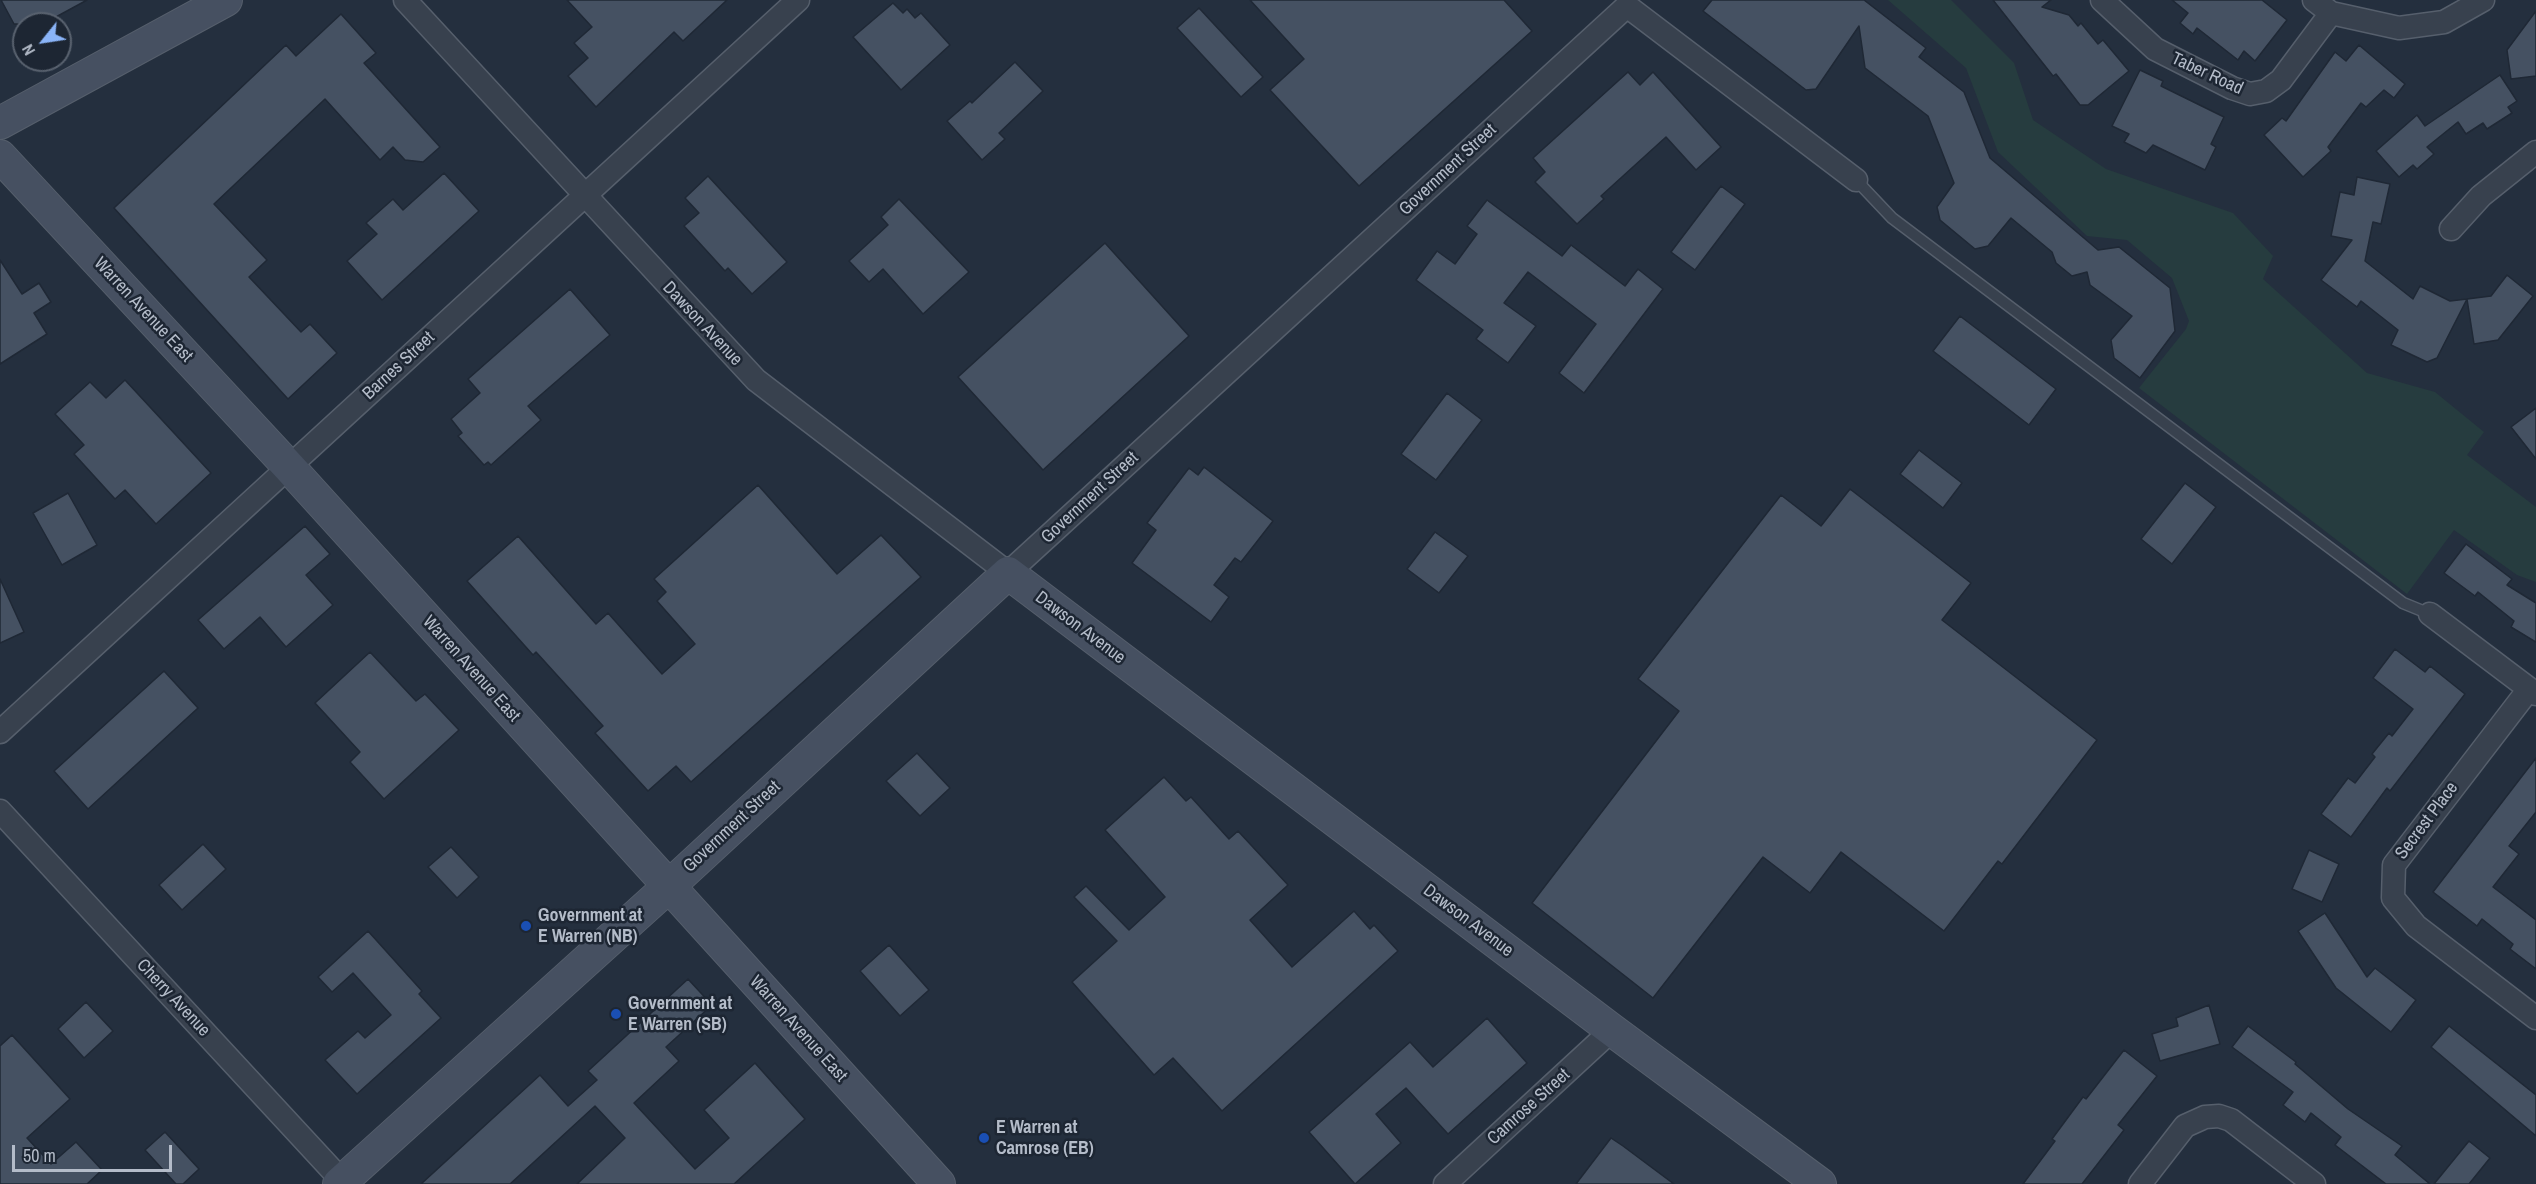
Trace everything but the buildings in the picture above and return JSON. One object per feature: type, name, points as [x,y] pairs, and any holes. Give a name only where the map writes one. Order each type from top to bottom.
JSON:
[{"type":"street","points":[[0,123],[226,0]]},
{"type":"street","name":"Dawson Avenue","points":[[405,0],[756,380],[1612,1030],[1820,1184]]},
{"type":"street","name":"Barnes Street","points":[[0,732],[798,0]]},
{"type":"street","name":"Taber Road","points":[[2102,0],[2155,49],[2232,88],[2250,94],[2266,91],[2281,80],[2322,7],[2399,28],[2444,22],[2483,0]]},
{"type":"street","name":"Government Street","points":[[342,1183],[669,887],[1627,6],[1856,180]]},
{"type":"street","points":[[2451,229],[2481,196],[2536,152]]},
{"type":"street","name":"Warren Avenue East","points":[[0,156],[289,467],[939,1184]]},
{"type":"street","points":[[2430,614],[2533,691]]},
{"type":"street","name":"Secrest Place","points":[[2533,691],[2394,865],[2393,898],[2416,926],[2536,1018]]},
{"type":"street","name":"Cherry Avenue","points":[[0,811],[342,1183]]},
{"type":"street","name":"Camrose Street","points":[[1445,1184],[1612,1030]]},
{"type":"street","points":[[2140,1184],[2186,1126],[2205,1117],[2219,1116],[2230,1120],[2314,1184]]},
{"type":"lane","points":[[1856,180],[1902,225],[2403,603],[2430,614]]},
{"type":"green space","points":[[1888,0],[1951,0],[2014,63],[2033,120],[2106,169],[2233,213],[2273,256],[2263,279],[2367,373],[2435,392],[2484,432],[2467,455],[2536,507],[2536,582],[2517,575],[2454,530],[2407,594],[2139,388],[2186,329],[2189,321],[2172,278],[2127,240],[2087,236],[1998,152],[1966,68]]},
{"type":"place","name":"Government at E Warren (NB)","points":[[526,926]]},
{"type":"place","name":"Government at E Warren (SB)","points":[[616,1014]]},
{"type":"place","name":"E Warren at Camrose (EB)","points":[[984,1138]]}]
